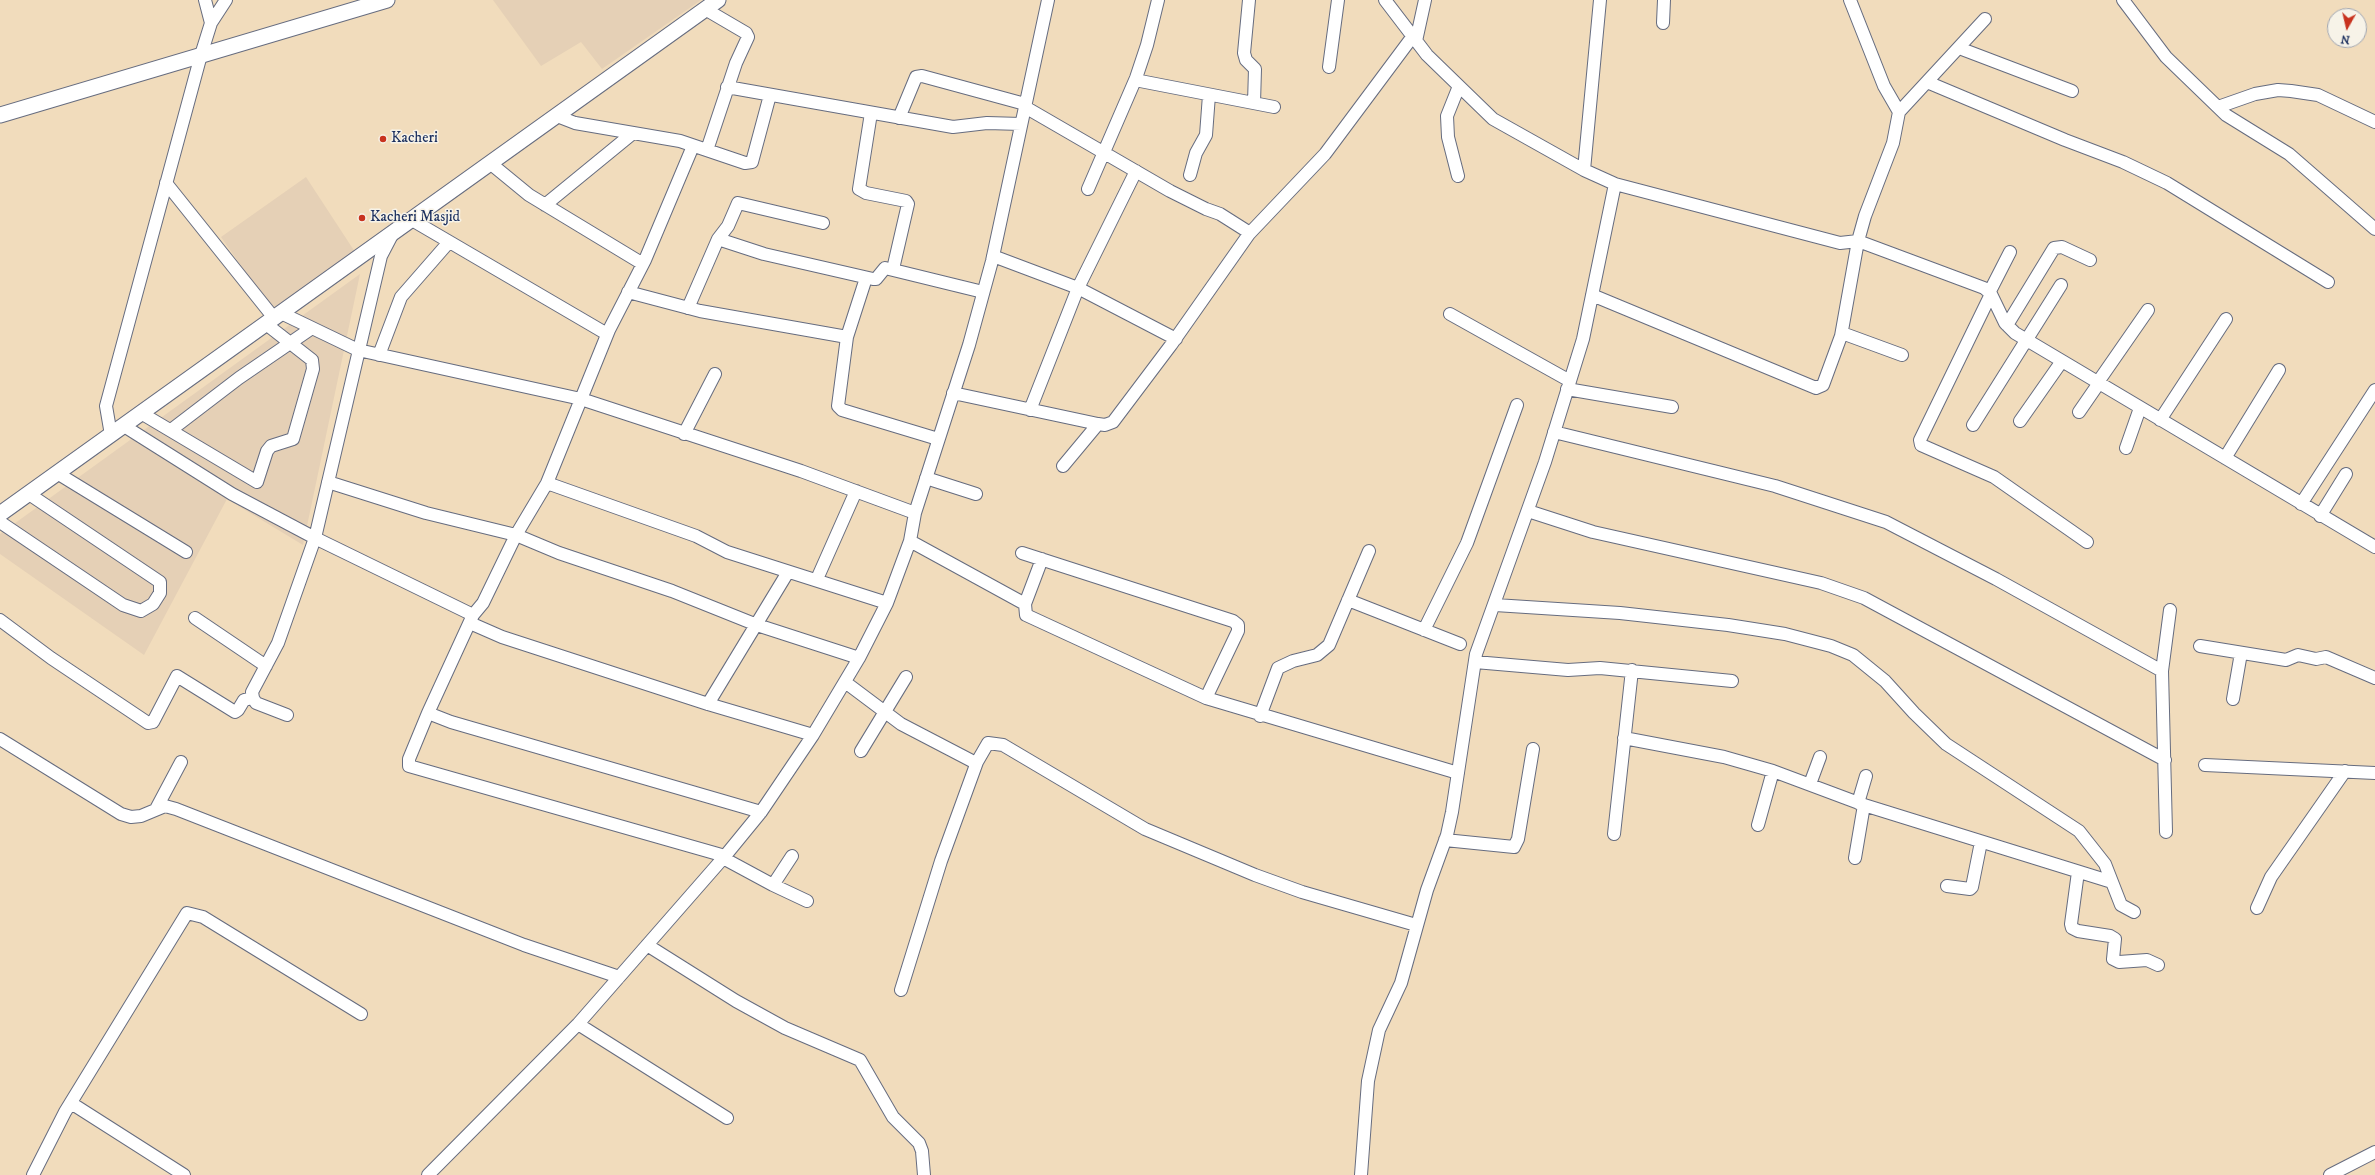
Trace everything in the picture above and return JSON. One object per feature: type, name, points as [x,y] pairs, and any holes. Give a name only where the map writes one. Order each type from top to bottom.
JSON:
[{"type":"main road","points":[[0,114],[201,55],[364,3],[387,0]]},
{"type":"main road","points":[[0,514],[718,0]]},
{"type":"street","points":[[205,0],[212,23]]},
{"type":"street","points":[[111,435],[106,406],[201,55],[212,23],[226,0]]},
{"type":"street","points":[[428,1175],[578,1024],[724,857],[761,812],[813,735],[859,658],[887,603],[910,541],[915,513],[969,345],[993,256],[1048,0]]},
{"type":"street","points":[[1088,189],[1135,80],[1147,45],[1158,0]]},
{"type":"street","points":[[1249,0],[1244,53],[1246,60],[1255,68],[1254,103]]},
{"type":"street","points":[[1328,67],[1338,0]]},
{"type":"street","points":[[1385,0],[1427,55],[1493,119],[1584,170],[1615,184],[1840,243],[1858,241],[1984,288],[1990,293],[2007,325],[2027,340],[2320,516],[2375,547]]},
{"type":"street","points":[[953,393],[1098,424],[1105,425],[1114,422],[1176,338],[1250,233],[1325,154],[1414,38],[1425,0]]},
{"type":"street","points":[[1584,170],[1600,0]]},
{"type":"street","points":[[1663,23],[1664,0]]},
{"type":"street","points":[[1850,0],[1853,12],[1884,86],[1899,112]]},
{"type":"street","points":[[2123,0],[2166,57],[2231,120],[2289,154],[2375,229]]},
{"type":"street","points":[[705,10],[746,33],[748,37],[727,87],[707,150]]},
{"type":"street","points":[[1592,296],[1816,388],[1823,385],[1842,333],[1858,241],[1865,216],[1893,143],[1899,112],[1985,19]]},
{"type":"street","points":[[1958,48],[2072,91]]},
{"type":"street","points":[[899,118],[916,77],[922,76],[1025,105],[1104,153],[1206,209],[1220,214],[1250,233]]},
{"type":"street","points":[[1135,80],[1274,107]]},
{"type":"street","points":[[1927,82],[2065,140],[2123,162],[2167,183],[2328,282]]},
{"type":"street","points":[[1458,176],[1448,137],[1447,116],[1460,86]]},
{"type":"street","points":[[727,87],[899,118],[953,126],[987,123],[1021,124]]},
{"type":"street","points":[[2218,107],[2255,94],[2278,90],[2291,91],[2318,96],[2375,122]]},
{"type":"street","points":[[557,116],[575,123],[633,133],[693,146],[745,163],[752,162],[770,95]]},
{"type":"street","points":[[1190,175],[1196,153],[1206,136],[1209,95]]},
{"type":"street","points":[[871,113],[859,189],[906,201],[908,204],[892,270]]},
{"type":"street","points":[[545,205],[633,133]]},
{"type":"street","points":[[693,146],[643,264],[607,334],[547,483],[516,535],[483,603],[471,619],[409,758],[409,766],[724,857],[773,885],[807,901]]},
{"type":"street","points":[[490,163],[529,195],[643,264]]},
{"type":"street","points":[[1030,410],[1078,288],[1136,171]]},
{"type":"street","points":[[142,413],[257,482],[267,451],[271,446],[292,439],[313,369],[312,360],[291,343],[274,318],[166,183]]},
{"type":"street","points":[[1361,1175],[1368,1081],[1373,1052],[1383,1017],[1401,983],[1416,925],[1445,840],[1452,812],[1475,662],[1528,511],[1583,339],[1615,184]]},
{"type":"street","points":[[688,308],[718,239],[728,226],[738,203],[823,223]]},
{"type":"street","points":[[412,220],[607,334]]},
{"type":"street","points":[[287,715],[256,703],[252,692],[278,643],[315,538],[381,256],[394,233]]},
{"type":"street","points":[[718,239],[764,254],[866,278],[876,279],[885,268],[983,292]]},
{"type":"street","points":[[378,355],[401,297],[449,242]]},
{"type":"street","points":[[2007,325],[2054,248],[2062,247],[2090,260]]},
{"type":"street","points":[[2010,252],[1920,440],[1921,445],[1978,469],[1994,478],[2086,542]]},
{"type":"street","points":[[993,256],[1078,288],[1176,338]]},
{"type":"street","points":[[866,278],[847,337],[838,406],[842,410],[938,439]]},
{"type":"street","points":[[1974,425],[2061,286]]},
{"type":"street","points":[[628,292],[688,308],[847,337]]},
{"type":"street","points":[[2079,412],[2148,310]]},
{"type":"street","points":[[1450,314],[1569,385],[1672,408]]},
{"type":"street","points":[[274,318],[312,328],[358,350],[581,399],[856,491],[915,513]]},
{"type":"street","points":[[2160,420],[2226,319]]},
{"type":"street","points":[[171,430],[239,378],[312,328]]},
{"type":"street","points":[[1842,333],[1902,355]]},
{"type":"street","points":[[2020,421],[2062,361]]},
{"type":"street","points":[[2225,458],[2279,370]]},
{"type":"street","points":[[684,434],[715,374]]},
{"type":"street","points":[[2301,504],[2375,390]]},
{"type":"street","points":[[1424,630],[1467,543],[1517,405]]},
{"type":"street","points":[[2126,448],[2140,408]]},
{"type":"street","points":[[1063,466],[1098,424]]},
{"type":"street","points":[[124,426],[232,494],[471,619],[502,637],[708,704],[813,735]]},
{"type":"street","points":[[1554,432],[1775,486],[1886,522],[1996,579],[2162,671]]},
{"type":"street","points":[[57,474],[186,552]]},
{"type":"street","points":[[2320,516],[2346,474]]},
{"type":"street","points":[[926,478],[976,494]]},
{"type":"street","points":[[328,482],[426,513],[516,535],[559,553],[643,580],[757,625],[859,658]]},
{"type":"street","points":[[547,483],[696,536],[727,552],[788,572],[817,579],[887,603]]},
{"type":"street","points":[[817,579],[856,491]]},
{"type":"street","points":[[0,522],[123,605],[140,611],[153,604],[160,593],[160,582],[29,494]]},
{"type":"street","points":[[1528,511],[1593,532],[1821,583],[1864,598],[2164,760]]},
{"type":"street","points":[[910,541],[1025,604]]},
{"type":"street","points":[[1260,716],[1278,668],[1281,664],[1306,659],[1323,652],[1328,645],[1369,551]]},
{"type":"street","points":[[1022,553],[1216,614],[1238,625],[1238,631],[1206,698]]},
{"type":"street","points":[[1042,559],[1025,604],[1026,615],[1206,698],[1260,716],[1458,773]]},
{"type":"street","points":[[708,704],[788,572]]},
{"type":"street","points":[[1348,600],[1460,644]]},
{"type":"street","points":[[1494,605],[1620,613],[1728,625],[1785,634],[1831,646],[1853,655],[1884,681],[1914,714],[1946,744],[2079,831],[2105,864],[2121,905],[2134,912]]},
{"type":"street","points":[[2166,832],[2162,671],[2170,610]]},
{"type":"street","points":[[195,618],[266,666]]},
{"type":"street","points":[[0,620],[51,658],[148,723],[153,722],[177,676],[235,712],[244,700],[253,698]]},
{"type":"street","points":[[2200,646],[2286,660],[2298,655],[2316,660],[2326,657],[2375,678]]},
{"type":"street","points":[[2233,699],[2241,653]]},
{"type":"street","points":[[1475,662],[1568,670],[1600,668],[1632,670],[1732,681]]},
{"type":"street","points":[[1614,834],[1632,670]]},
{"type":"street","points":[[861,751],[906,677]]},
{"type":"street","points":[[845,682],[901,724],[977,762]]},
{"type":"street","points":[[428,713],[451,722],[761,812]]},
{"type":"street","points":[[1624,738],[1724,757],[1773,771],[1861,804],[2112,882]]},
{"type":"street","points":[[0,739],[120,814],[131,817],[141,816],[165,806],[176,809],[524,945],[619,977]]},
{"type":"street","points":[[901,990],[941,861],[977,762],[988,743],[1003,745],[1144,829],[1295,890],[1416,925]]},
{"type":"street","points":[[1445,840],[1514,848],[1518,839],[1533,749]]},
{"type":"street","points":[[1810,784],[1820,757]]},
{"type":"street","points":[[156,809],[181,762]]},
{"type":"street","points":[[2205,765],[2375,773]]},
{"type":"street","points":[[1758,825],[1773,771]]},
{"type":"street","points":[[2257,908],[2271,877],[2345,772]]},
{"type":"street","points":[[1855,858],[1861,804],[1866,776]]},
{"type":"street","points":[[1947,886],[1970,890],[1981,842]]},
{"type":"street","points":[[773,885],[792,856]]},
{"type":"street","points":[[2078,872],[2072,928],[2078,931],[2110,936],[2115,940],[2113,959],[2119,962],[2147,960],[2158,965]]},
{"type":"street","points":[[33,1175],[70,1103],[183,916],[187,913],[203,917],[361,1014]]},
{"type":"street","points":[[647,945],[736,1001],[785,1028],[860,1060],[893,1117],[919,1143],[922,1151],[924,1175]]},
{"type":"street","points":[[578,1024],[726,1118]]},
{"type":"street","points":[[70,1103],[184,1175]]},
{"type":"street","points":[[2330,1175],[2375,1152]]},
{"type":"shaded area","points":[[493,0],[701,0],[602,69],[581,42],[541,66]]},
{"type":"shaded area","points":[[306,177],[355,252],[272,310],[221,237]]},
{"type":"shaded area","points":[[360,274],[303,545],[227,499],[144,655],[0,554],[0,534]]},
{"type":"place","name":"Kacheri","points":[[383,139]]},
{"type":"place","name":"Kacheri Masjid","points":[[362,218]]}]
